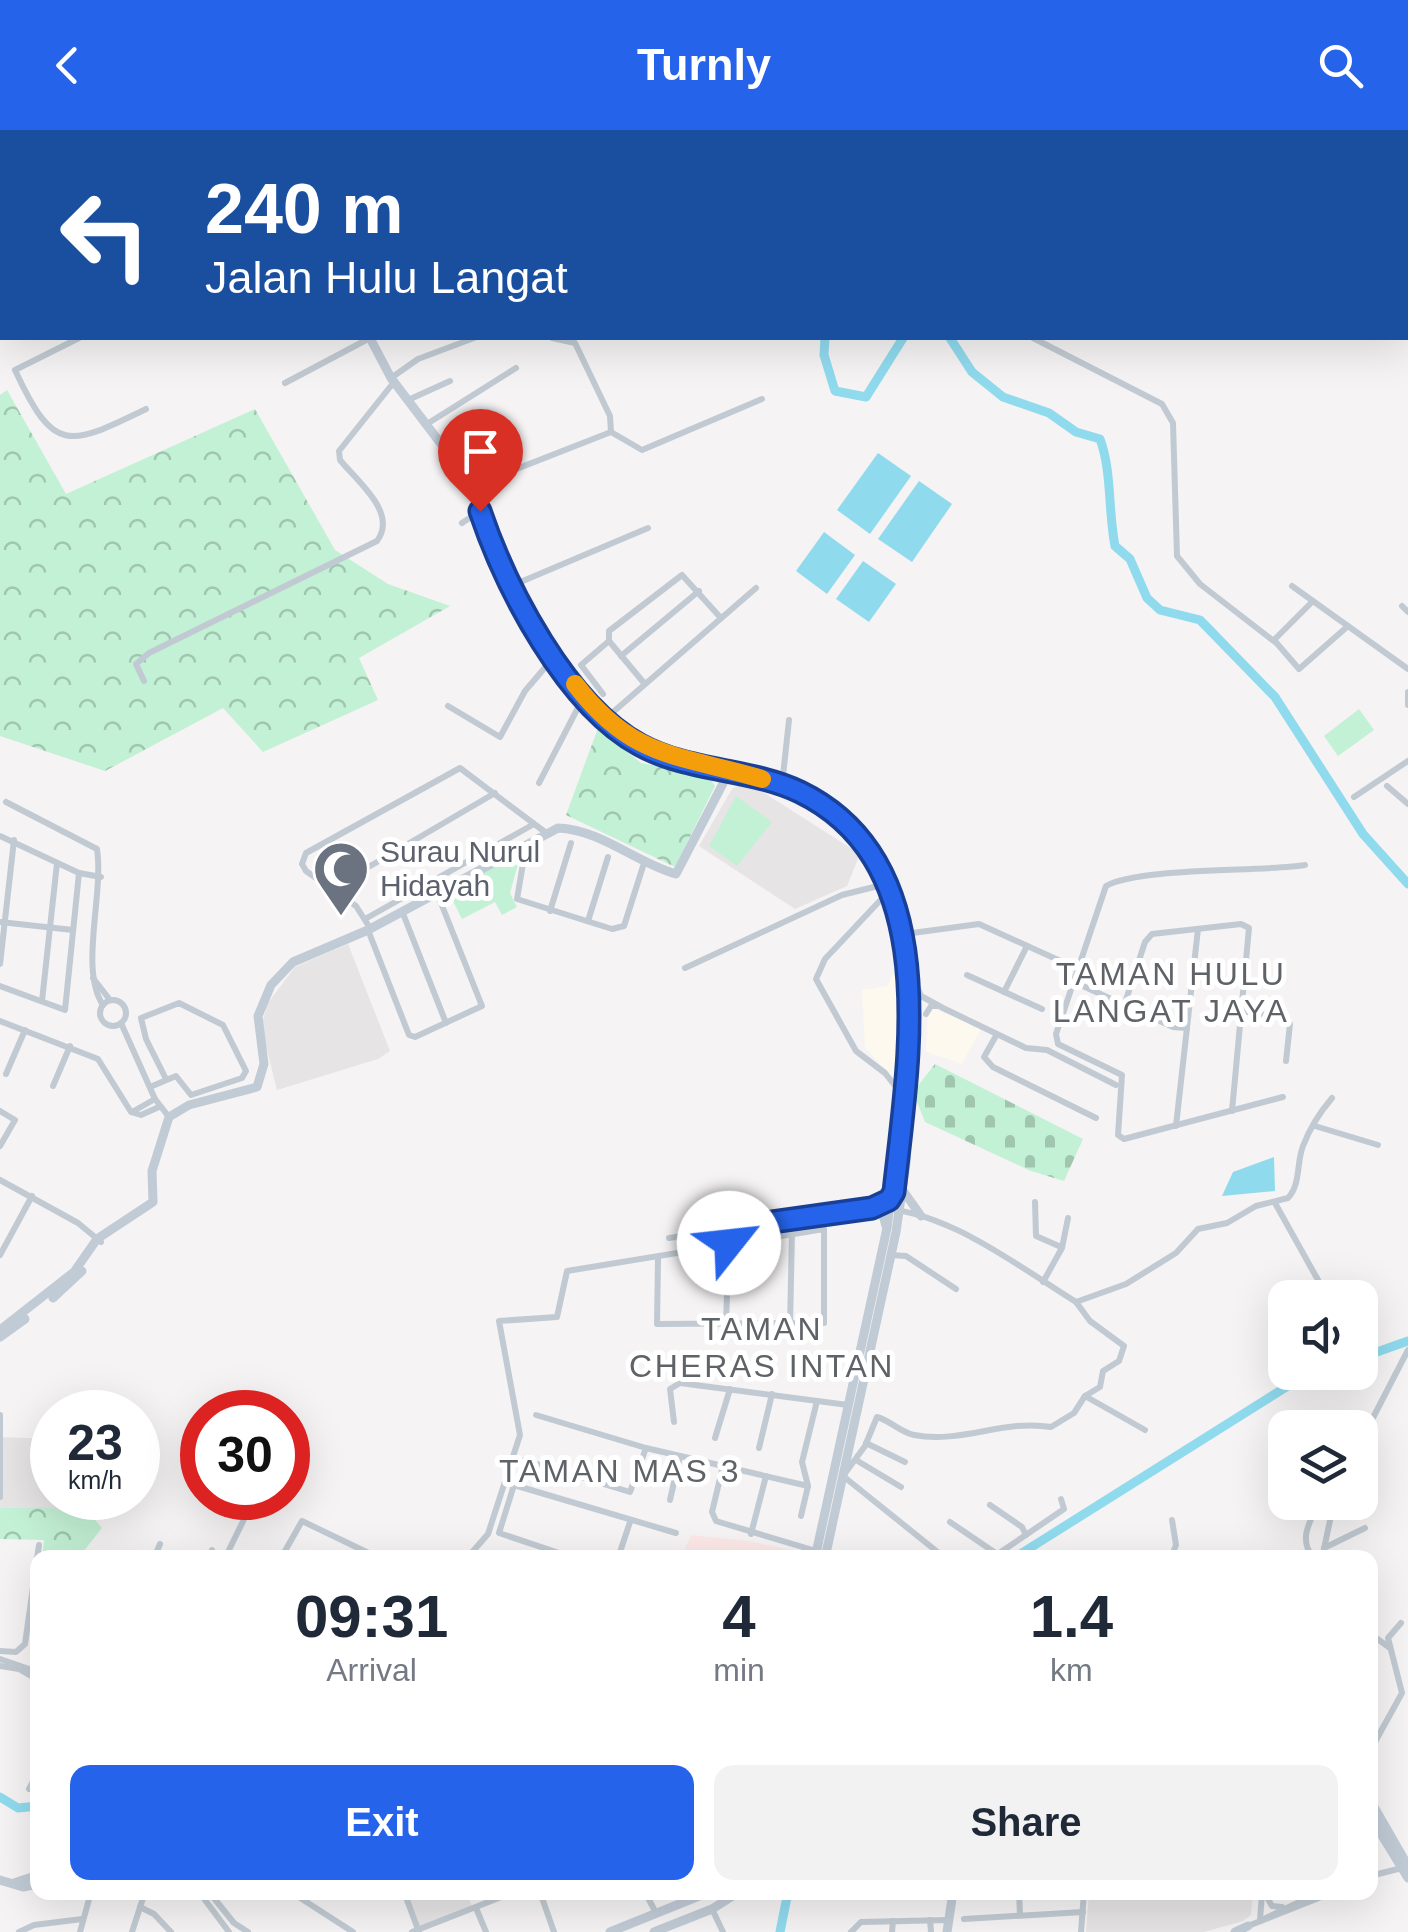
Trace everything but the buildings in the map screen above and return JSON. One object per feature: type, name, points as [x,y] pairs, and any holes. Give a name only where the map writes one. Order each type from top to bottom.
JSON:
[{"type":"main road","points":[[372,340],[392,380],[473,486],[511,586],[554,657],[605,719],[652,751],[782,785],[838,816],[866,848],[889,886],[911,948],[913,970],[898,1190],[891,1256],[824,1550]]},
{"type":"main road","points":[[3,1328],[74,1272],[101,1239],[152,1202],[152,1171],[170,1117],[189,1106],[257,1087],[264,1064],[258,1016],[272,986],[304,955],[402,911],[545,832],[572,829],[676,874],[730,770]]},
{"type":"main road","points":[[722,785],[747,775]]},
{"type":"main road","points":[[911,948],[921,932]]},
{"type":"main road","points":[[870,1208],[889,1200],[898,1190],[905,934]]},
{"type":"main road","points":[[898,1190],[921,1216]]},
{"type":"main road","points":[[870,1208],[883,1215],[892,1230]]},
{"type":"main road","points":[[823,1550],[848,1405],[892,1230],[908,1218],[921,1216]]},
{"type":"main road","points":[[1378,1814],[1406,1861],[1408,1878]]},
{"type":"main road","points":[[1378,1826],[1406,1861]]},
{"type":"main road","points":[[14,1884],[30,1878]]},
{"type":"main road","points":[[0,1880],[30,1884]]},
{"type":"main road","points":[[610,1932],[684,1900]]},
{"type":"main road","points":[[712,1909],[722,1900]]},
{"type":"main road","points":[[654,1932],[670,1929],[726,1900]]},
{"type":"main road","points":[[948,1932],[952,1900]]},
{"type":"main road","points":[[672,1906],[681,1909],[685,1920]]},
{"type":"main road","points":[[1235,1932],[1248,1926]]},
{"type":"street","points":[[74,340],[15,370],[39,420],[63,434],[97,433],[146,409]]},
{"type":"street","points":[[285,383],[367,340]]},
{"type":"street","points":[[144,681],[136,664],[149,652],[376,541],[384,526],[384,514],[340,460],[339,451],[392,380],[418,359],[469,340]]},
{"type":"street","points":[[561,340],[575,343],[610,416],[611,432]]},
{"type":"street","points":[[1037,340],[1162,404],[1173,423],[1177,556],[1200,584],[1275,639],[1301,670],[1348,626]]},
{"type":"street","points":[[426,424],[516,368]]},
{"type":"street","points":[[408,400],[450,382]]},
{"type":"street","points":[[611,432],[642,450],[762,399]]},
{"type":"street","points":[[451,454],[504,429]]},
{"type":"street","points":[[473,486],[611,432]]},
{"type":"street","points":[[462,522],[480,511]]},
{"type":"street","points":[[511,586],[648,528]]},
{"type":"street","points":[[644,683],[609,640],[609,632],[677,577],[688,578],[720,616]]},
{"type":"street","points":[[1292,586],[1408,669]]},
{"type":"street","points":[[605,719],[756,588]]},
{"type":"street","points":[[621,656],[700,591]]},
{"type":"street","points":[[1275,639],[1313,601]]},
{"type":"street","points":[[603,694],[582,665],[609,640]]},
{"type":"street","points":[[448,706],[500,737],[525,691],[554,657]]},
{"type":"street","points":[[539,783],[584,696]]},
{"type":"street","points":[[782,785],[789,720]]},
{"type":"street","points":[[1354,797],[1408,761]]},
{"type":"street","points":[[437,892],[482,1006],[415,1037],[409,1035],[368,926],[356,906],[306,871],[302,858],[460,768],[545,832]]},
{"type":"street","points":[[1386,786],[1406,799]]},
{"type":"street","points":[[331,889],[495,793]]},
{"type":"street","points":[[6,802],[94,845],[101,877],[91,988],[106,1003],[124,1008],[120,1023],[158,1103],[170,1117]]},
{"type":"street","points":[[368,926],[534,824]]},
{"type":"street","points":[[0,836],[78,873],[101,877]]},
{"type":"street","points":[[0,964],[14,840]]},
{"type":"street","points":[[526,842],[517,899],[621,930],[645,859]]},
{"type":"street","points":[[550,911],[571,844]]},
{"type":"street","points":[[588,920],[608,857]]},
{"type":"street","points":[[42,1001],[57,863]]},
{"type":"street","points":[[1283,1097],[1124,1140],[1118,1135],[1122,1074],[1058,1044],[1056,1034],[1106,886],[1226,870],[1263,867],[1274,871],[1305,865]]},
{"type":"street","points":[[0,986],[65,1010],[78,873]]},
{"type":"street","points":[[685,968],[842,895],[889,886]]},
{"type":"street","points":[[889,886],[825,960],[816,980],[856,1051],[884,1073],[903,1096]]},
{"type":"street","points":[[402,911],[446,1024]]},
{"type":"street","points":[[2,922],[73,930]]},
{"type":"street","points":[[905,934],[970,922],[1078,969]]},
{"type":"street","points":[[1124,1006],[1145,942],[1152,934],[1241,924],[1249,928],[1232,1110]]},
{"type":"street","points":[[1176,1126],[1198,929]]},
{"type":"street","points":[[1004,992],[1028,946]]},
{"type":"street","points":[[913,970],[921,996],[1026,1048],[1047,1050],[1116,1085]]},
{"type":"street","points":[[968,975],[1042,1009]]},
{"type":"street","points":[[92,977],[106,1003],[102,1020],[109,1025],[120,1023]]},
{"type":"street","points":[[1074,982],[1173,1028],[1187,1028]]},
{"type":"street","points":[[150,1087],[166,1079],[181,1079],[191,1095],[242,1078],[246,1070],[223,1025],[179,1002],[142,1018],[146,1039],[166,1079]]},
{"type":"street","points":[[926,1014],[931,1006],[944,1008]]},
{"type":"street","points":[[1242,1011],[1285,1018],[1290,1024],[1286,1061]]},
{"type":"street","points":[[0,1021],[98,1059],[131,1112],[158,1103]]},
{"type":"street","points":[[6,1074],[25,1030]]},
{"type":"street","points":[[996,1034],[984,1058],[993,1067],[1096,1118]]},
{"type":"street","points":[[53,1086],[70,1046]]},
{"type":"street","points":[[145,1078],[161,1070]]},
{"type":"street","points":[[1076,1302],[1126,1284],[1176,1254],[1198,1229],[1228,1223],[1256,1206],[1275,1203],[1293,1193],[1302,1148],[1332,1098]]},
{"type":"street","points":[[0,1112],[15,1120],[1,1142]]},
{"type":"street","points":[[1315,1126],[1378,1145]]},
{"type":"street","points":[[0,1180],[101,1239]]},
{"type":"street","points":[[0,1254],[32,1196]]},
{"type":"street","points":[[1035,1202],[1036,1236],[1062,1248]]},
{"type":"street","points":[[1275,1203],[1318,1280]]},
{"type":"street","points":[[669,1238],[870,1208],[895,1209],[921,1216],[1043,1282],[1076,1302],[1090,1321],[1124,1346],[1119,1361],[1100,1375],[1100,1387],[1085,1396],[1074,1413],[1050,1427],[1022,1422],[966,1434],[915,1435],[877,1418],[856,1460],[843,1476],[936,1550]]},
{"type":"street","points":[[1043,1282],[1062,1248],[1068,1218]]},
{"type":"street","points":[[726,1325],[729,1228]]},
{"type":"street","points":[[474,1550],[488,1534],[520,1434],[498,1321],[557,1317],[561,1313],[567,1271],[658,1259],[792,1232],[826,1231],[824,1324],[657,1324],[658,1259]]},
{"type":"street","points":[[790,1325],[792,1232]]},
{"type":"street","points":[[891,1256],[906,1256],[956,1289]]},
{"type":"street","points":[[1377,1410],[1408,1350]]},
{"type":"street","points":[[674,1422],[670,1389],[674,1384],[848,1405]]},
{"type":"street","points":[[716,1438],[730,1389]]},
{"type":"street","points":[[758,1448],[772,1394]]},
{"type":"street","points":[[1085,1396],[1145,1430]]},
{"type":"street","points":[[802,1516],[808,1486],[802,1462],[817,1401]]},
{"type":"street","points":[[536,1415],[646,1448],[808,1486]]},
{"type":"street","points":[[0,1416],[0,1497]]},
{"type":"street","points":[[852,1436],[906,1462]]},
{"type":"street","points":[[524,1460],[630,1492],[646,1448]]},
{"type":"street","points":[[670,1500],[680,1456]]},
{"type":"street","points":[[856,1460],[901,1487]]},
{"type":"street","points":[[723,1466],[713,1516],[751,1534],[803,1550]]},
{"type":"street","points":[[751,1534],[766,1476]]},
{"type":"street","points":[[550,1550],[499,1533],[514,1485],[676,1534]]},
{"type":"street","points":[[1003,1550],[1064,1509],[1061,1499]]},
{"type":"street","points":[[990,1505],[1022,1526],[1026,1534]]},
{"type":"street","points":[[229,1550],[244,1520]]},
{"type":"street","points":[[1172,1520],[1174,1550]]},
{"type":"street","points":[[1308,1550],[1305,1532],[1311,1520]]},
{"type":"street","points":[[1323,1550],[1330,1520]]},
{"type":"street","points":[[286,1550],[302,1521],[364,1550]]},
{"type":"street","points":[[621,1550],[630,1522]]},
{"type":"street","points":[[950,1522],[986,1550]]},
{"type":"street","points":[[1327,1550],[1365,1528]]},
{"type":"street","points":[[157,1550],[160,1544]]},
{"type":"street","points":[[38,1550],[39,1545]]},
{"type":"street","points":[[0,1655],[16,1652],[24,1644],[30,1604]]},
{"type":"street","points":[[1378,1736],[1402,1693],[1390,1631],[1401,1623]]},
{"type":"street","points":[[1378,1639],[1391,1649]]},
{"type":"street","points":[[0,1655],[30,1668]]},
{"type":"street","points":[[0,1666],[30,1675]]},
{"type":"street","points":[[1378,1876],[1406,1861]]},
{"type":"street","points":[[80,1932],[88,1900]]},
{"type":"street","points":[[132,1932],[142,1900]]},
{"type":"street","points":[[205,1900],[229,1932]]},
{"type":"street","points":[[215,1900],[228,1918],[248,1932]]},
{"type":"street","points":[[303,1900],[353,1932]]},
{"type":"street","points":[[406,1900],[416,1931],[495,1900]]},
{"type":"street","points":[[543,1900],[554,1932]]},
{"type":"street","points":[[649,1900],[656,1913]]},
{"type":"street","points":[[1019,1900],[1020,1916]]},
{"type":"street","points":[[1081,1932],[1084,1900]]},
{"type":"street","points":[[1260,1922],[1262,1900]]},
{"type":"street","points":[[1268,1900],[1272,1906],[1288,1906]]},
{"type":"street","points":[[1260,1922],[1302,1900]]},
{"type":"street","points":[[1248,1926],[1314,1900]]},
{"type":"street","points":[[140,1908],[154,1914],[171,1932]]},
{"type":"street","points":[[476,1908],[486,1932]]},
{"type":"street","points":[[712,1909],[723,1932]]},
{"type":"street","points":[[964,1919],[1083,1912]]},
{"type":"street","points":[[19,1932],[34,1925],[82,1919]]},
{"type":"street","points":[[930,1920],[931,1932]]},
{"type":"street","points":[[851,1931],[861,1922],[949,1920]]},
{"type":"street","points":[[892,1921],[892,1932]]},
{"type":"street","points":[[904,1921],[904,1932]]},
{"type":"shaded area","points":[[747,782],[860,854],[847,886],[795,909],[699,846],[732,789]]},
{"type":"shaded area","points":[[348,944],[390,1051],[378,1059],[277,1090],[261,1026],[268,1003],[295,967]]},
{"type":"shaded area","points":[[893,974],[903,979],[900,1076],[891,1076],[865,1048],[862,990],[887,986]]},
{"type":"shaded area","points":[[928,1006],[981,1029],[962,1064],[926,1052]]},
{"type":"shaded area","points":[[0,1437],[30,1438],[30,1507],[0,1508]]},
{"type":"shaded area","points":[[691,1535],[791,1550],[685,1550]]},
{"type":"shaded area","points":[[409,1900],[470,1900],[472,1907],[420,1926]]},
{"type":"shaded area","points":[[1088,1900],[1252,1900],[1251,1915],[1243,1921],[1204,1932],[1086,1932]]},
{"type":"green space","points":[[7,390],[66,494],[255,409],[335,550],[388,584],[450,606],[359,658],[378,700],[263,752],[223,708],[105,771],[0,736],[0,395]]},
{"type":"green space","points":[[1359,709],[1374,730],[1338,756],[1324,736]]},
{"type":"green space","points":[[598,728],[641,763],[708,776],[715,786],[675,867],[566,815]]},
{"type":"green space","points":[[736,796],[772,822],[737,866],[709,846]]},
{"type":"green space","points":[[521,853],[510,893],[517,907],[502,915],[495,902],[462,919],[448,891]]},
{"type":"green space","points":[[935,1064],[1083,1139],[1064,1181],[1031,1171],[925,1122],[913,1092]]},
{"type":"green space","points":[[30,1507],[30,1520],[95,1520],[102,1528],[84,1550],[43,1550],[44,1540],[0,1539],[0,1508]]},
{"type":"water","points":[[878,453],[911,476],[870,534],[837,510]]},
{"type":"water","points":[[919,481],[952,504],[912,562],[878,539]]},
{"type":"water","points":[[824,532],[855,555],[827,594],[796,571]]},
{"type":"water","points":[[863,561],[896,584],[869,622],[836,599]]},
{"type":"water","points":[[1274,1157],[1275,1191],[1222,1196],[1233,1172]]},
{"type":"waterway","points":[[825,340],[824,355],[835,391],[866,397],[902,340]]},
{"type":"waterway","points":[[951,340],[972,372],[1003,397],[1049,413],[1076,432],[1100,439],[1115,546],[1130,559],[1147,598],[1160,610],[1200,620],[1275,697],[1363,834],[1408,884]]},
{"type":"waterway","points":[[1378,1352],[1408,1341]]},
{"type":"waterway","points":[[1027,1550],[1281,1390]]},
{"type":"waterway","points":[[0,1797],[18,1808],[30,1807]]},
{"type":"waterway","points":[[780,1932],[786,1900]]},
{"type":"slow traffic","points":[[575,684],[605,719],[641,746],[762,779]]},
{"type":"place","name":"Surau Nurul Hidayah","points":[[341,918]]},
{"type":"district","name":"TAMAN HULU LANGAT JAYA","points":[[1171,992]]},
{"type":"district","name":"TAMAN CHERAS INTAN","points":[[762,1348]]},
{"type":"district","name":"TAMAN MAS 3","points":[[620,1471]]},
{"type":"route","points":[[480,511],[496,556],[519,600],[554,657],[605,719],[652,751],[753,776],[813,799],[838,816],[866,848],[899,909],[905,934],[907,997],[903,1106],[894,1192],[889,1200],[872,1208],[729,1228],[729,1243]]}]
